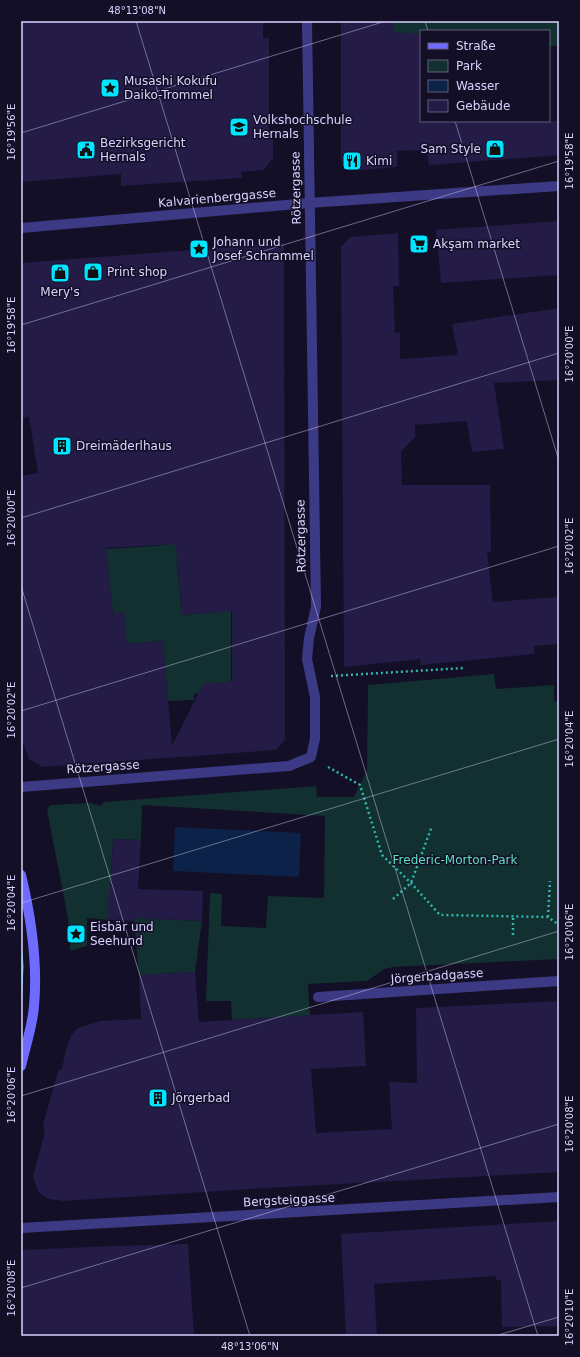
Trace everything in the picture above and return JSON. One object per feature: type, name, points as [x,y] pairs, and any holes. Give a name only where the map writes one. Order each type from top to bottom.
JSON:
[{"type":"main road","points":[[21,875],[28,906],[35,977],[34,1007],[21,1066]]},
{"type":"street","name":"Rötzergasse","points":[[21,787],[289,766],[311,757],[315,738],[315,697],[307,659],[316,607],[307,21]]},
{"type":"street","name":"Kalvarienberggasse","points":[[21,228],[309,203],[559,186]]},
{"type":"street","name":"Jörgerbadgasse","points":[[318,997],[559,981]]},
{"type":"street","name":"Bergsteiggasse","points":[[21,1228],[559,1198]]},
{"type":"path","points":[[310,678],[464,668]]},
{"type":"path","points":[[311,757],[360,785],[382,855],[411,883],[440,915],[548,917],[559,925]]},
{"type":"path","points":[[393,899],[411,883],[432,826]]},
{"type":"path","points":[[548,917],[550,881]]},
{"type":"path","points":[[513,916],[513,935]]},
{"type":"green space","points":[[393,21],[559,21],[559,46],[550,46],[550,30],[420,30],[420,35],[394,57]]},
{"type":"green space","points":[[231,538],[177,562],[182,615],[220,612],[220,594],[231,593],[231,690],[194,694],[194,700],[168,701],[163,641],[127,644],[113,613],[106,549]]},
{"type":"green space","name":"Frederic-Morton-Park","points":[[494,674],[496,689],[554,685],[554,701],[559,701],[559,959],[393,967],[384,969],[367,981],[308,984],[310,1016],[232,1020],[231,1001],[206,1001],[210,893],[222,894],[221,926],[266,928],[268,896],[324,898],[325,816],[142,805],[141,840],[113,839],[110,893],[108,895],[108,920],[87,918],[87,946],[70,951],[68,918],[47,810],[50,805],[90,803],[101,806],[104,802],[316,786],[317,797],[354,797],[367,771],[368,685]]},
{"type":"green space","points":[[134,918],[202,921],[195,972],[139,975]]},
{"type":"water","points":[[175,827],[301,833],[299,877],[173,871]]},
{"type":"building","points":[[21,21],[263,21],[263,38],[269,38],[269,136],[273,136],[273,158],[264,170],[241,172],[242,178],[121,186],[121,174],[21,182]]},
{"type":"building","points":[[341,21],[393,21],[393,32],[420,34],[420,122],[559,121],[559,155],[429,165],[427,150],[397,151],[397,167],[350,171],[341,162]]},
{"type":"building","points":[[559,221],[559,275],[441,283],[436,230]]},
{"type":"building","points":[[398,233],[399,286],[393,286],[395,333],[400,332],[400,359],[458,355],[452,324],[559,308],[559,380],[494,383],[504,449],[472,452],[467,421],[415,425],[415,437],[401,452],[402,485],[490,485],[491,552],[487,552],[493,602],[559,597],[559,644],[534,646],[534,654],[421,665],[420,659],[344,667],[341,247],[350,237]]},
{"type":"building","points":[[284,243],[285,740],[276,750],[42,767],[29,759],[21,737],[21,476],[38,473],[29,417],[21,418],[21,263]],"holes":[[[176,544],[182,615],[232,611],[232,681],[203,684],[172,746],[163,641],[127,644],[124,612],[113,613],[106,548]]]},
{"type":"building","points":[[113,839],[141,840],[138,889],[203,891],[202,921],[134,918],[134,921],[108,920],[108,894],[110,893]]},
{"type":"building","points":[[195,972],[199,1022],[363,1012],[366,1066],[311,1069],[316,1133],[392,1129],[389,1082],[417,1083],[416,1008],[559,1001],[559,1172],[63,1201],[49,1199],[39,1193],[33,1176],[45,1132],[43,1125],[58,1071],[62,1068],[67,1046],[72,1034],[78,1028],[100,1021],[141,1019],[139,975]]},
{"type":"building","points":[[559,1221],[559,1326],[502,1327],[501,1280],[496,1280],[496,1276],[374,1284],[377,1336],[346,1336],[341,1234]]},
{"type":"building","points":[[188,1244],[194,1336],[21,1336],[21,1250]]},
{"type":"tram line","points":[[21,942],[23,966],[21,1008]]},
{"type":"place","name":"Musashi Kokufu Daiko-Trommel","points":[[110,88]]},
{"type":"place","name":"Volkshochschule Hernals","points":[[239,127]]},
{"type":"place","name":"Sam Style","points":[[495,149]]},
{"type":"place","name":"Bezirksgericht Hernals","points":[[86,150]]},
{"type":"place","name":"Kimi","points":[[352,161]]},
{"type":"place","name":"Akşam market","points":[[419,244]]},
{"type":"place","name":"Johann und Josef Schrammel","points":[[199,249]]},
{"type":"place","name":"Print shop","points":[[93,272]]},
{"type":"place","name":"Mery's","points":[[60,273]]},
{"type":"place","name":"Dreimäderlhaus","points":[[62,446]]},
{"type":"place","name":"Eisbär und Seehund","points":[[76,934]]},
{"type":"place","name":"Jörgerbad","points":[[158,1098]]}]
